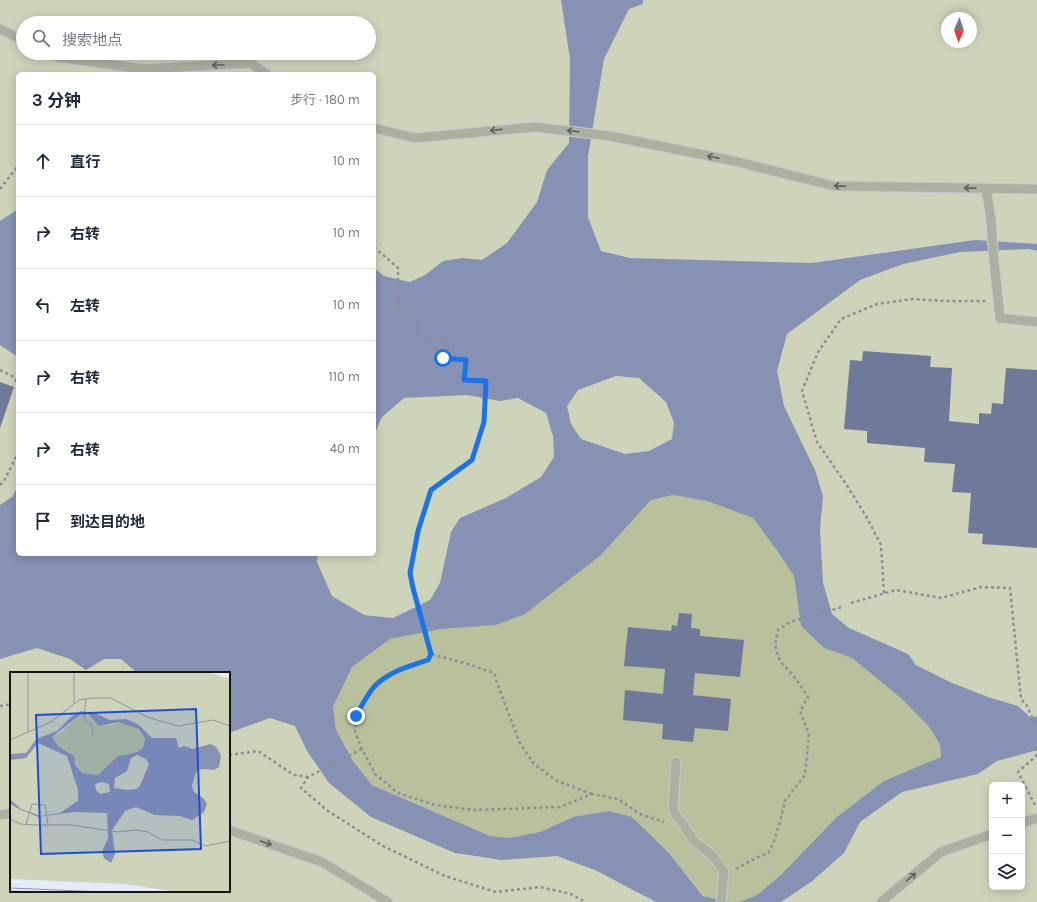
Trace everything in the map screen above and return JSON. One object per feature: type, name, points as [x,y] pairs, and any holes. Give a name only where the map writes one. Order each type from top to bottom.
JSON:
[{"type":"lane","points":[[0,29],[16,37]]},
{"type":"lane","points":[[78,60],[143,69],[250,63],[265,72]]},
{"type":"lane","points":[[376,128],[415,138],[535,127],[610,136],[734,161],[834,186],[1037,188]]},
{"type":"lane","points":[[986,188],[991,220],[1000,318],[1037,322]]},
{"type":"lane","points":[[676,762],[673,810],[694,841],[713,856],[724,872],[721,902]]},
{"type":"lane","points":[[0,815],[10,813]]},
{"type":"lane","points":[[1025,823],[1037,818]]},
{"type":"lane","points":[[230,830],[322,862],[388,902]]},
{"type":"lane","points":[[881,902],[941,852],[989,835]]},
{"type":"path","points":[[0,189],[16,169]]},
{"type":"path","points":[[376,249],[398,268],[398,312],[419,314],[417,336],[444,339],[443,358],[466,360],[464,380],[486,381],[484,422],[472,460],[431,490],[418,531],[410,573],[431,654],[428,660],[400,669],[377,683],[373,688],[356,716],[355,732],[362,750],[375,774],[398,793],[435,805],[474,810],[560,807],[592,794]]},
{"type":"path","points":[[884,593],[881,545],[848,486],[817,442],[802,391],[818,352],[841,319],[877,304],[912,299],[945,302],[998,301]]},
{"type":"path","points":[[0,370],[14,377],[16,381]]},
{"type":"path","points":[[0,485],[4,481],[16,457]]},
{"type":"path","points":[[851,603],[896,590],[940,598],[981,587],[1010,588],[1021,699],[1026,704],[1037,728]]},
{"type":"path","points":[[724,872],[732,872],[769,852],[780,822],[785,801],[805,775],[809,734],[800,711],[808,697],[796,679],[780,662],[775,645],[778,630],[790,622],[842,607]]},
{"type":"path","points":[[431,654],[494,673],[520,743],[534,764],[558,781],[592,794],[618,799],[640,814],[666,823],[680,821]]},
{"type":"path","points":[[0,706],[10,704]]},
{"type":"path","points":[[1037,746],[1036,756],[1018,772],[1037,809]]},
{"type":"path","points":[[362,750],[308,777],[301,788],[328,811],[383,846],[445,876],[496,892],[540,887],[571,894],[585,902]]},
{"type":"path","points":[[230,754],[258,751],[294,775],[308,777]]},
{"type":"green space","points":[[0,0],[1037,0],[1037,902],[0,902]]},
{"type":"green space","points":[[673,495],[707,501],[754,518],[794,576],[801,626],[824,648],[852,658],[902,699],[930,728],[940,745],[941,757],[928,763],[757,895],[739,902],[731,902],[704,896],[668,852],[632,817],[573,817],[540,832],[509,838],[490,836],[372,785],[353,761],[336,730],[333,707],[352,667],[390,639],[441,629],[601,555],[651,500]]},
{"type":"water","points":[[561,0],[643,0],[643,4],[629,9],[604,59],[588,156],[588,217],[601,251],[630,258],[812,263],[975,240],[1037,244],[1037,251],[1029,249],[960,252],[903,264],[860,280],[787,334],[777,371],[784,406],[815,470],[823,496],[820,529],[823,583],[832,614],[849,628],[908,654],[916,665],[952,683],[988,697],[1018,706],[1031,718],[1037,716],[1037,750],[997,761],[978,774],[902,792],[860,822],[844,853],[811,882],[781,902],[739,902],[757,895],[780,876],[837,817],[884,781],[941,757],[940,745],[930,728],[902,699],[852,658],[824,648],[801,626],[794,576],[753,518],[707,501],[673,495],[651,500],[601,555],[525,614],[496,625],[441,629],[390,639],[352,667],[333,707],[336,730],[353,761],[372,785],[490,836],[509,838],[540,832],[573,817],[609,811],[632,817],[668,852],[703,896],[731,902],[656,902],[595,870],[557,856],[502,860],[455,853],[371,817],[329,783],[307,751],[295,726],[270,718],[230,733],[230,672],[136,672],[121,659],[104,659],[86,670],[70,659],[37,648],[0,659],[0,505],[13,496],[16,489],[16,556],[318,556],[317,562],[332,596],[364,615],[393,618],[430,600],[440,583],[451,532],[460,518],[506,498],[541,477],[554,457],[553,436],[546,413],[518,398],[500,401],[467,395],[404,398],[381,418],[376,431],[376,270],[384,276],[410,282],[425,275],[443,261],[462,258],[482,260],[507,243],[537,202],[547,170],[569,143],[570,59]],"holes":[[[616,376],[639,378],[666,402],[674,423],[672,439],[649,451],[625,454],[581,439],[571,424],[567,406],[578,390]]]},
{"type":"water","points":[[16,210],[16,356],[0,345],[0,221]]},
{"type":"building","points":[[863,351],[931,356],[930,367],[952,368],[949,421],[979,424],[979,413],[991,414],[992,403],[1003,404],[1006,368],[1037,370],[1037,548],[982,544],[983,534],[968,533],[971,493],[952,492],[955,464],[924,462],[925,448],[867,443],[867,431],[844,429],[850,360],[862,361]]},
{"type":"building","points":[[0,382],[14,387],[0,428]]},
{"type":"building","points":[[679,613],[692,614],[691,628],[700,629],[700,636],[744,640],[740,677],[695,673],[693,695],[731,699],[728,731],[695,728],[693,742],[662,739],[663,724],[623,720],[625,690],[663,694],[665,669],[624,666],[628,627],[671,631],[672,625],[677,626]]},
{"type":"route","points":[[356,716],[366,697],[377,683],[400,669],[428,660],[431,654],[410,573],[418,531],[431,490],[472,460],[484,422],[486,381],[464,380],[466,360],[443,358]]}]
